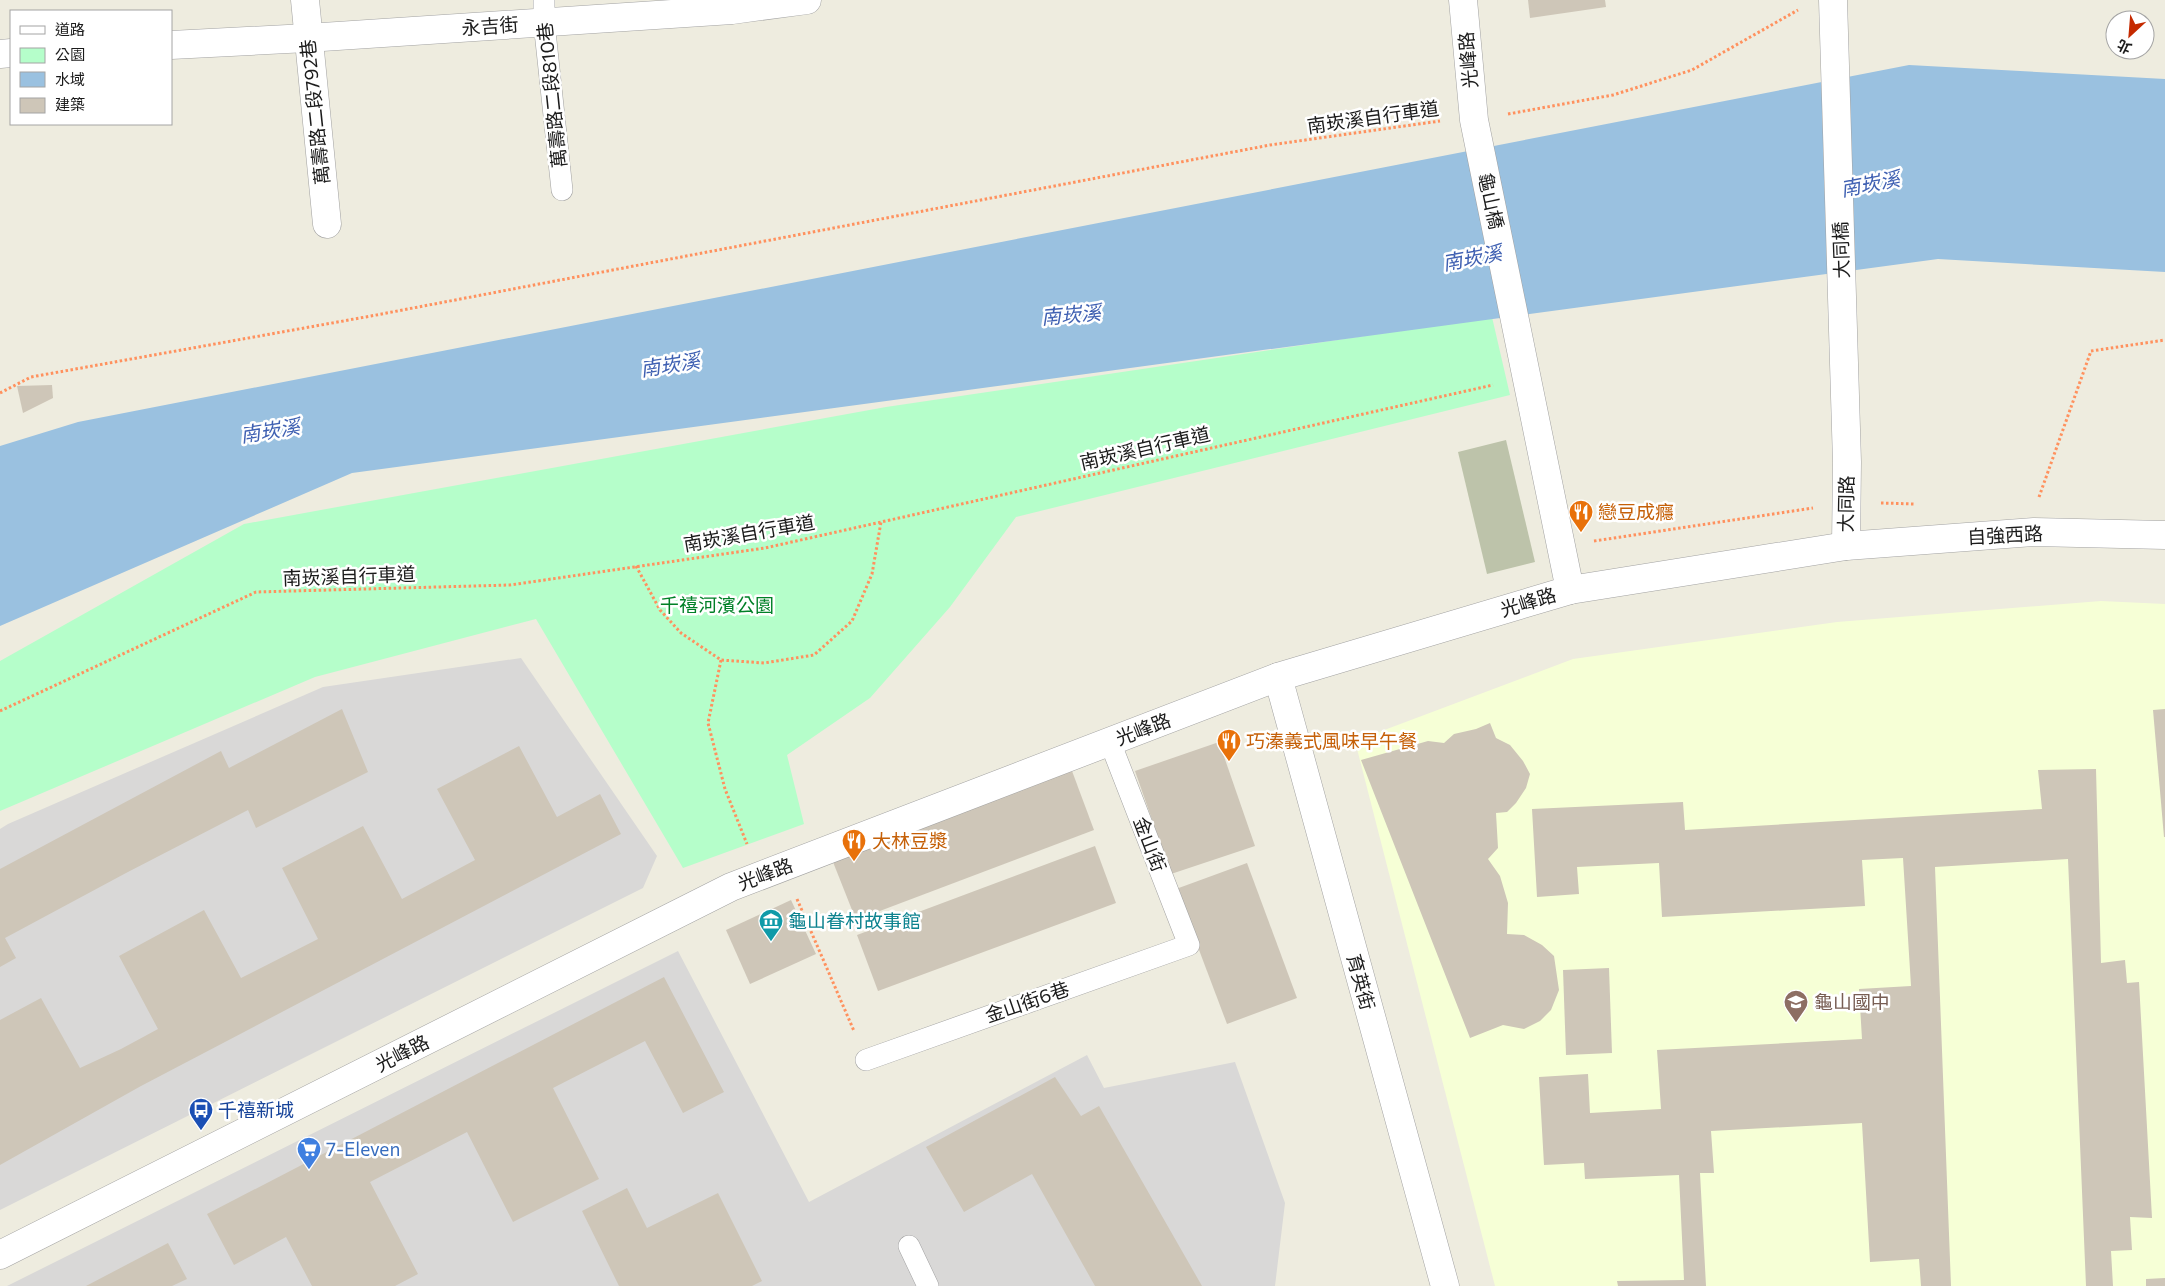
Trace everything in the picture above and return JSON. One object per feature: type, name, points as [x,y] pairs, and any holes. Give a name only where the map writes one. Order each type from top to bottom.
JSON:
[{"type":"street","name":"萬壽路二段792巷","points":[[305,0],[307,38],[327,224]]},
{"type":"street","name":"永吉街","points":[[172,45],[307,38],[544,11],[732,10],[807,0]]},
{"type":"street","name":"光峰路","points":[[1463,0],[1487,118]]},
{"type":"street","name":"大同橋","points":[[1833,0],[1847,462]]},
{"type":"street","name":"龜山橋","points":[[1487,118],[1526,369]]},
{"type":"street","name":"光峰路","points":[[1526,369],[1570,590]]},
{"type":"street","name":"大同路","points":[[1846,546],[1847,462]]},
{"type":"street","name":"自強西路","points":[[1846,546],[2034,532],[2165,535]]},
{"type":"street","name":"光峰路","points":[[0,1255],[713,896],[772,871],[1278,678],[1570,590],[1846,546]]},
{"type":"street","name":"育英街","points":[[1278,678],[1445,1286]]},
{"type":"lane","name":"萬壽路二段810巷","points":[[544,11],[562,190]]},
{"type":"lane","name":"金山街","points":[[1110,742],[1189,945]]},
{"type":"lane","name":"金山街6巷","points":[[866,1060],[1189,945]]},
{"type":"lane","points":[[909,1246],[928,1286]]},
{"type":"path","points":[[1487,118],[1613,95],[1692,70],[1804,8]]},
{"type":"path","name":"南崁溪自行車道","points":[[0,393],[31,377],[371,316],[1270,146],[1445,120]]},
{"type":"path","points":[[2036,504],[2091,351],[2165,340]]},
{"type":"path","name":"南崁溪自行車道","points":[[0,711],[256,592],[510,585],[765,548],[1495,385]]},
{"type":"path","points":[[1586,543],[1815,508]]},
{"type":"path","points":[[636,566],[660,610],[681,634],[721,660],[764,663],[814,655],[852,621],[872,574],[880,522]]},
{"type":"path","points":[[721,660],[708,724],[725,789],[772,871],[866,1060]]},
{"type":"shaded area","points":[[1506,440],[1535,562],[1487,574],[1458,452]]},
{"type":"shaded area","name":"龜山國中","points":[[2101,601],[2165,604],[2165,1286],[1495,1286],[1355,741],[1573,659],[1837,622]]},
{"type":"shaded area","points":[[521,658],[657,856],[643,888],[0,1210],[0,829],[323,687]]},
{"type":"shaded area","points":[[678,951],[809,1202],[1087,1055],[1104,1088],[1235,1062],[1285,1203],[1275,1286],[7,1286]]},
{"type":"green space","name":"千禧河濱公園","points":[[1492,317],[1510,395],[1016,517],[950,607],[870,698],[787,755],[804,824],[683,868],[536,619],[315,677],[0,811],[0,661],[244,524],[886,407]]},
{"type":"water","name":"南崁溪","points":[[1909,65],[2165,79],[2165,272],[1938,259],[352,473],[0,626],[0,446],[78,422]]},
{"type":"building","points":[[1528,0],[1605,0],[1606,7],[1530,18]]},
{"type":"building","points":[[52,385],[53,398],[23,413],[17,386]]},
{"type":"building","points":[[342,709],[368,772],[256,828],[248,810],[126,873],[5,938],[16,958],[0,967],[0,869],[221,751],[229,768]]},
{"type":"building","points":[[2165,709],[2165,837],[2164,837],[2153,710]]},
{"type":"building","points":[[1490,723],[1496,738],[1510,745],[1523,761],[1530,774],[1526,788],[1516,803],[1507,812],[1496,813],[1498,848],[1488,859],[1500,876],[1508,903],[1507,934],[1524,935],[1542,945],[1554,956],[1559,990],[1551,1010],[1540,1021],[1524,1029],[1503,1025],[1470,1038],[1361,760],[1428,741],[1444,743],[1454,734],[1476,729]]},
{"type":"building","points":[[1219,742],[1255,846],[1171,874],[1135,771]]},
{"type":"building","points":[[519,746],[557,817],[600,794],[621,834],[141,1086],[0,1165],[0,1020],[41,998],[80,1068],[121,1049],[158,1029],[119,956],[204,910],[241,978],[318,939],[282,868],[363,826],[402,899],[475,860],[437,789]]},
{"type":"building","points":[[2096,769],[2101,963],[2125,960],[2127,983],[2139,982],[2152,1218],[2130,1217],[2132,1250],[2111,1251],[2113,1286],[2086,1286],[2068,859],[1935,867],[1951,1286],[1921,1286],[1919,1259],[1870,1262],[1862,1123],[1711,1131],[1714,1173],[1700,1173],[1706,1286],[1618,1286],[1617,1281],[1684,1280],[1679,1175],[1585,1179],[1584,1163],[1544,1165],[1539,1077],[1588,1074],[1590,1113],[1661,1109],[1657,1050],[1862,1039],[1859,989],[1911,986],[1903,858],[1862,860],[1865,906],[1662,917],[1659,863],[1577,867],[1579,894],[1537,897],[1532,809],[1683,802],[1685,830],[2042,809],[2038,770]]},
{"type":"building","points":[[1072,771],[1094,830],[856,920],[833,862]]},
{"type":"building","points":[[1095,846],[1116,903],[878,991],[857,935]]},
{"type":"building","points":[[1247,863],[1297,998],[1227,1024],[1176,889]]},
{"type":"building","name":"龜山眷村故事館","points":[[791,900],[816,954],[750,984],[726,930]]},
{"type":"building","points":[[1609,968],[1612,1053],[1566,1055],[1563,970]]},
{"type":"building","points":[[664,977],[724,1092],[683,1113],[645,1041],[553,1088],[599,1179],[513,1222],[467,1132],[370,1182],[418,1274],[395,1286],[312,1286],[286,1237],[234,1265],[207,1214]]},
{"type":"building","points":[[1055,1077],[1081,1116],[1099,1106],[1202,1286],[1095,1286],[1032,1174],[964,1212],[926,1147]]},
{"type":"building","points":[[627,1188],[647,1228],[718,1193],[762,1281],[752,1286],[619,1286],[582,1211]]},
{"type":"building","points":[[168,1243],[187,1279],[172,1286],[86,1286]]},
{"type":"building","points":[[2165,1278],[2165,1286],[2146,1286],[2146,1279]]},
{"type":"place","name":"戀豆成癮","points":[[1581,533]]},
{"type":"place","name":"巧溱義式風味早午餐","points":[[1229,762]]},
{"type":"place","name":"大林豆漿","points":[[854,862]]},
{"type":"place","name":"龜山眷村故事館","points":[[771,942]]},
{"type":"place","name":"龜山國中","points":[[1796,1023]]},
{"type":"place","name":"千禧新城","points":[[201,1131]]},
{"type":"place","name":"7-Eleven","points":[[309,1170]]}]
